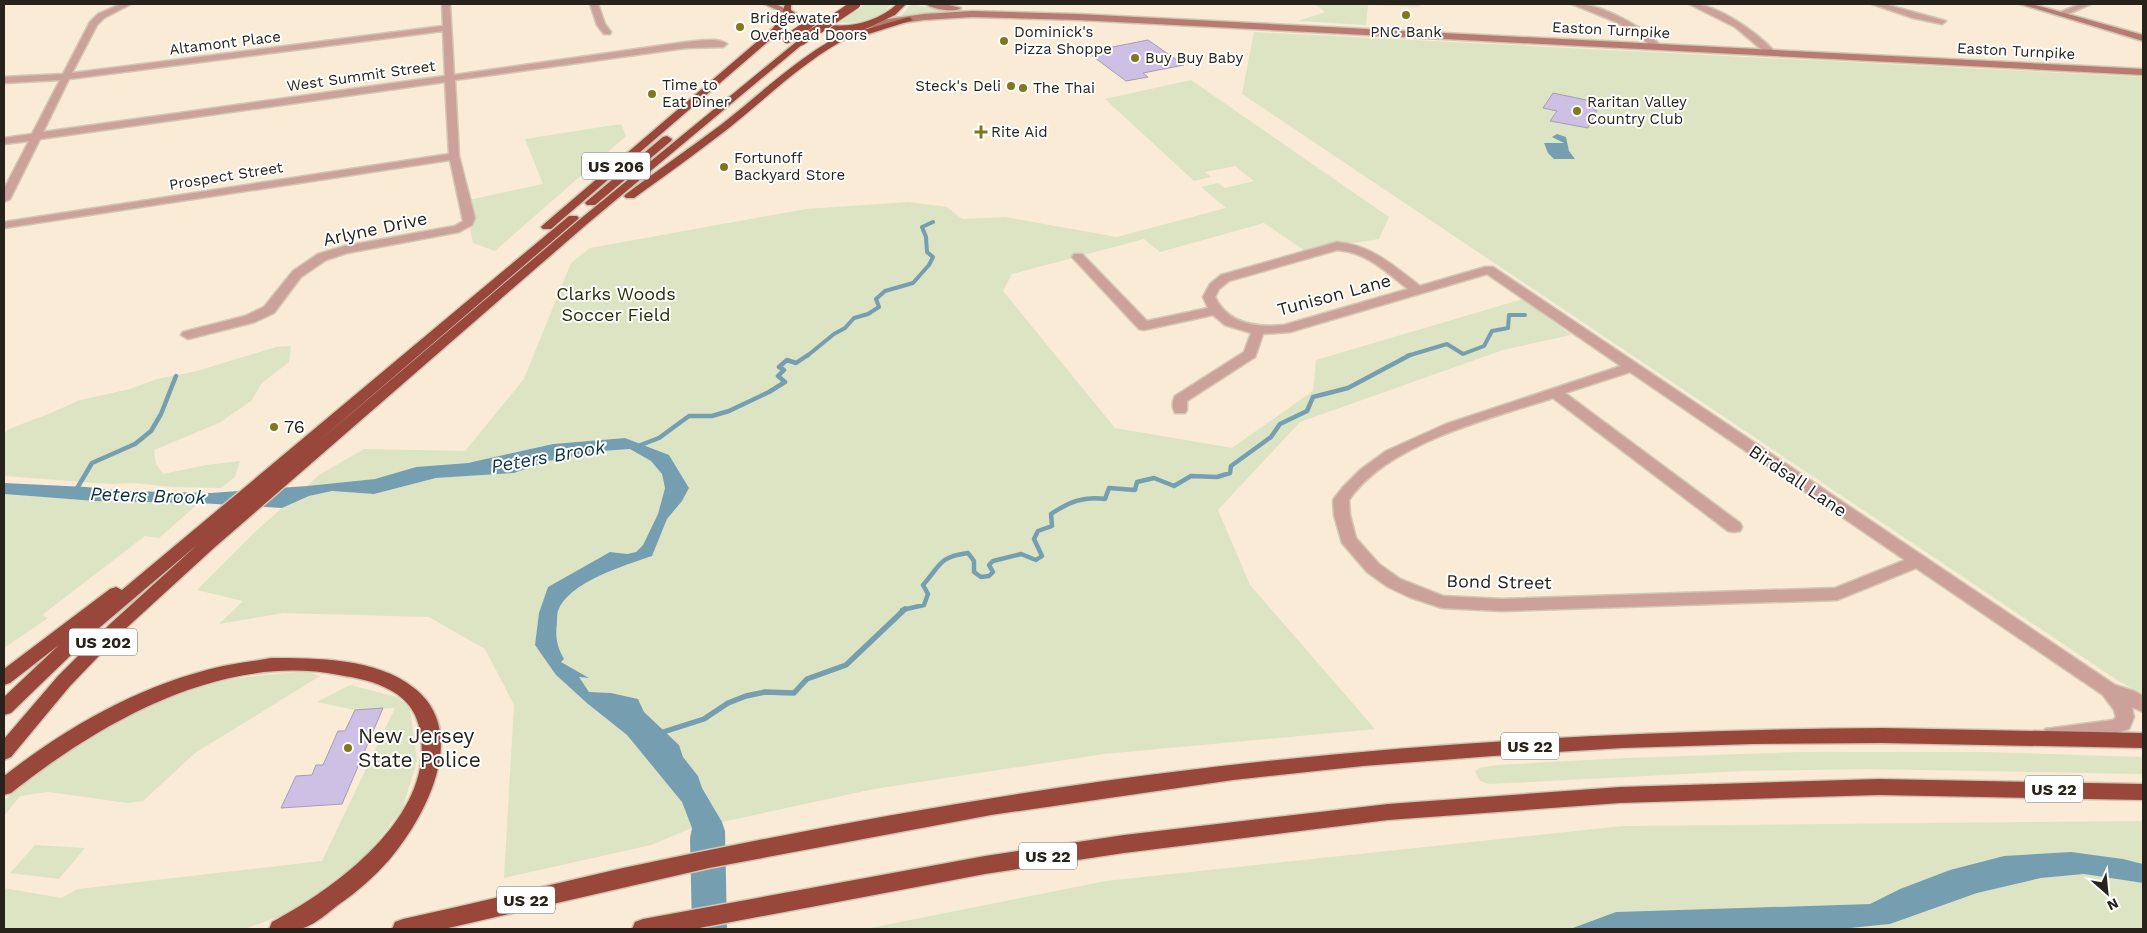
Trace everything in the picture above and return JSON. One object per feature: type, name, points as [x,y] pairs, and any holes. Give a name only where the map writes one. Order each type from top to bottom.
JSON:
[{"type":"highway","name":"US 202","points":[[4,708],[79,636],[449,323],[787,39],[841,4]]},
{"type":"highway","name":"US 202","points":[[4,752],[58,688],[116,628],[209,543],[560,243],[801,41],[856,4]]},
{"type":"highway","name":"US 206","points":[[560,243],[580,235],[725,126],[811,56],[834,42],[891,14],[902,4]]},
{"type":"highway","name":"US 206","points":[[449,323],[462,304],[599,181],[776,30],[788,9],[808,23],[824,27],[867,25]]},
{"type":"highway","points":[[777,83],[790,78],[845,40],[871,29],[909,20]]},
{"type":"highway","points":[[4,678],[96,607],[189,542]]},
{"type":"highway","points":[[4,787],[56,747],[105,718],[169,690],[216,675],[262,666],[331,665],[347,667],[403,688],[422,706],[430,724],[432,747],[430,770],[415,808],[390,845],[364,873],[319,907],[280,929]]},
{"type":"highway","name":"US 22","points":[[404,929],[649,872],[769,847],[931,817],[1109,788],[1360,759],[1617,741],[1815,734],[2034,736],[2143,741]]},
{"type":"highway","name":"US 22","points":[[653,927],[975,867],[1124,844],[1388,812],[1620,795],[1870,787],[1965,787],[2143,792]]},
{"type":"main road","points":[[768,4],[788,9]]},
{"type":"main road","name":"Easton Turnpike","points":[[930,4],[955,8],[1072,14],[1078,17]]},
{"type":"main road","points":[[2024,4],[2143,38]]},
{"type":"main road","name":"Easton Turnpike","points":[[867,25],[972,14],[1078,17],[2143,72]]},
{"type":"street","points":[[4,199],[92,24],[101,16],[127,4]]},
{"type":"street","points":[[446,4],[454,156]]},
{"type":"street","points":[[594,4],[601,25],[607,32]]},
{"type":"street","points":[[1576,4],[1628,24],[1639,30],[1658,46]]},
{"type":"street","points":[[1694,4],[1738,25],[1770,52]]},
{"type":"street","points":[[1876,4],[1942,21]]},
{"type":"street","points":[[2060,14],[2087,4]]},
{"type":"street","name":"Altamont Place","points":[[4,80],[67,77],[448,28]]},
{"type":"street","name":"West Summit Street","points":[[4,141],[686,45],[723,44]]},
{"type":"street","name":"Arlyne Drive","points":[[188,335],[250,319],[269,310],[297,274],[322,257],[345,250],[450,231],[466,226],[469,218],[454,156]]},
{"type":"street","name":"Prospect Street","points":[[4,225],[454,156]]},
{"type":"street","name":"Tunison Lane","points":[[1418,291],[1364,250],[1354,246],[1337,246],[1226,278],[1214,287],[1209,297],[1211,304],[1235,324],[1270,331],[1285,329],[1418,291],[1489,270]]},
{"type":"street","points":[[1078,257],[1144,326],[1217,310]]},
{"type":"street","name":"Birdsall Lane","points":[[1489,270],[2109,690],[2128,696],[2143,705]]},
{"type":"street","name":"Tunison Lane","points":[[1180,410],[1180,399],[1250,354],[1258,330]]},
{"type":"street","name":"Bond Street","points":[[1630,367],[1451,427],[1391,454],[1365,473],[1341,500],[1342,515],[1348,539],[1373,568],[1394,583],[1415,593],[1442,602],[1502,605],[1837,594],[1917,561]]},
{"type":"street","points":[[1554,392],[1734,527]]},
{"type":"street","name":"Birdsall Lane","points":[[2034,736],[2114,727],[2122,724],[2125,717],[2123,708],[2109,690]]},
{"type":"green space","points":[[866,4],[891,4],[874,18],[859,22],[836,23]]},
{"type":"green space","points":[[911,4],[942,10],[984,12],[901,16]]},
{"type":"green space","points":[[1315,4],[1415,4],[1422,7],[1368,5],[1366,25],[1298,21],[1325,12]]},
{"type":"green space","points":[[1254,32],[2143,77],[2143,695],[2117,680],[1242,94]]},
{"type":"green space","name":"Clarks Woods Soccer Field","points":[[1191,80],[1389,217],[1379,239],[1308,253],[1264,223],[1160,252],[1144,239],[1012,274],[1003,291],[1115,428],[1232,448],[1313,391],[1316,360],[1523,299],[1571,335],[1503,350],[1300,422],[1218,510],[1250,585],[1375,729],[1104,754],[874,789],[722,822],[702,788],[698,776],[683,757],[679,745],[644,712],[638,699],[611,693],[589,692],[578,676],[587,678],[561,662],[564,659],[557,642],[558,611],[573,591],[613,569],[652,555],[667,519],[682,501],[689,488],[669,455],[625,438],[553,444],[468,463],[416,467],[375,479],[307,486],[319,475],[364,449],[465,451],[524,379],[571,263],[590,248],[806,209],[908,202],[947,207],[962,219],[1005,217],[1117,237],[1226,208],[1201,187],[1218,183],[1225,188],[1254,181],[1235,166],[1205,172],[1211,177],[1194,181],[1105,99]]},
{"type":"green space","points":[[621,124],[626,136],[495,251],[473,243],[464,201],[543,184],[525,139]]},
{"type":"green space","points":[[291,346],[289,362],[262,383],[251,401],[219,423],[154,450],[156,464],[163,474],[206,465],[240,461],[235,477],[221,488],[172,487],[133,483],[110,484],[4,476],[4,433],[9,429],[80,400],[130,389],[157,379],[197,371],[276,347]]},
{"type":"green space","points":[[630,448],[651,461],[662,474],[665,488],[658,514],[643,545],[636,552],[627,554],[610,552],[548,587],[535,645],[556,675],[627,735],[682,802],[692,828],[651,845],[504,878],[514,705],[485,649],[429,617],[283,613],[219,624],[243,601],[197,590],[282,508],[309,496],[332,491],[374,494],[436,478],[514,473],[548,461],[601,451]]},
{"type":"green space","points":[[5,494],[95,501],[199,503],[159,538],[145,536],[42,615],[48,618],[4,648]]},
{"type":"green space","points":[[305,671],[320,676],[195,753],[143,801],[128,803],[48,792],[20,796],[4,816],[4,801],[38,770],[118,719],[171,696],[219,680]]},
{"type":"green space","points":[[350,685],[397,697],[410,708],[417,761],[402,810],[357,866],[297,910],[244,929],[4,929],[4,888],[61,898],[78,889],[322,861],[395,708],[355,710],[317,702]]},
{"type":"green space","points":[[1800,752],[1985,752],[2143,757],[2143,774],[1867,769],[1743,771],[1490,784],[1480,781],[1475,771],[1479,768],[1498,765],[1625,758]]},
{"type":"green space","points":[[2143,821],[2143,864],[2123,859],[2004,856],[1950,870],[1900,889],[1870,904],[1616,912],[1570,929],[865,929],[1106,881],[1622,826]]},
{"type":"green space","points":[[35,845],[85,848],[59,879],[10,873]]},
{"type":"green space","points":[[2084,874],[2143,883],[2143,929],[1840,929],[1890,924],[1977,893],[2041,878]]},
{"type":"water","points":[[1557,134],[1566,137],[1569,151],[1575,159],[1554,159],[1548,153],[1544,143],[1564,143],[1552,137]]},
{"type":"water","name":"Peters Brook","points":[[625,438],[669,455],[689,488],[682,501],[667,519],[652,556],[613,570],[585,583],[573,591],[564,601],[558,612],[556,628],[557,642],[564,659],[561,662],[589,678],[579,677],[589,692],[611,693],[638,699],[644,712],[679,745],[683,757],[698,776],[702,788],[722,822],[725,831],[727,929],[692,929],[690,838],[692,828],[682,802],[627,735],[556,675],[535,645],[539,613],[548,587],[610,552],[627,554],[636,552],[643,545],[658,514],[665,488],[662,474],[651,461],[630,449],[601,451],[548,461],[514,473],[436,478],[374,494],[332,491],[309,496],[282,508],[199,503],[95,501],[4,494],[4,483],[124,491],[211,493],[307,486],[375,479],[416,467],[468,463],[553,444]]},
{"type":"water","points":[[2071,852],[2123,859],[2143,864],[2143,883],[2084,874],[2041,878],[1977,893],[1890,924],[1840,929],[1570,929],[1616,912],[1870,904],[1900,889],[1950,870],[2004,856]]},
{"type":"building","name":"Buy Buy Baby","points":[[1148,40],[1184,65],[1143,73],[1148,77],[1126,81],[1087,52]]},
{"type":"building","name":"Raritan Valley Country Club","points":[[1553,93],[1591,101],[1588,106],[1595,108],[1594,110],[1597,111],[1588,128],[1550,121],[1557,111],[1543,108]]},
{"type":"building","name":"New Jersey State Police","points":[[383,708],[342,804],[281,808],[296,776],[312,775],[316,765],[323,765],[338,731],[345,731],[355,710]]},
{"type":"waterway","points":[[807,356],[834,334],[845,328],[854,318],[868,314],[879,307],[876,299],[885,291],[913,283],[929,265],[933,257],[927,252],[926,237],[922,227],[933,222]]},
{"type":"waterway","points":[[1410,355],[1447,344],[1463,354],[1484,346],[1492,331],[1508,328],[1509,315],[1525,315]]},
{"type":"waterway","points":[[638,446],[659,438],[689,416],[712,416],[729,411],[769,392],[785,382],[778,376],[784,370],[779,367],[787,360],[796,363],[808,355]]},
{"type":"waterway","points":[[905,609],[924,605],[928,594],[923,585],[945,560],[968,553],[974,561],[974,572],[981,577],[989,576],[993,572],[989,565],[993,561],[1021,554],[1036,560],[1042,556],[1034,539],[1038,531],[1052,526],[1051,514],[1064,506],[1083,499],[1105,499],[1109,488],[1135,490],[1137,482],[1154,478],[1174,486],[1191,476],[1217,477],[1230,473],[1231,466],[1271,437],[1280,424],[1307,411],[1313,397],[1348,388],[1410,355]]},
{"type":"waterway","name":"Peters Brook","points":[[76,490],[92,463],[135,444],[151,431],[161,414],[176,376]]},
{"type":"waterway","points":[[660,733],[704,719],[728,703],[746,696],[765,692],[794,693],[807,679],[846,665],[905,609]]},
{"type":"place","name":"PNC Bank","points":[[1406,15]]},
{"type":"place","name":"Bridgewater Overhead Doors","points":[[740,27]]},
{"type":"place","name":"Dominick's Pizza Shoppe","points":[[1004,41]]},
{"type":"place","name":"Buy Buy Baby","points":[[1135,58]]},
{"type":"place","name":"Steck's Deli","points":[[1011,86]]},
{"type":"place","name":"The Thai","points":[[1023,88]]},
{"type":"place","name":"Time to Eat Diner","points":[[652,94]]},
{"type":"place","name":"Raritan Valley Country Club","points":[[1577,111]]},
{"type":"place","name":"Rite Aid","points":[[981,132]]},
{"type":"place","name":"Fortunoff Backyard Store","points":[[724,167]]},
{"type":"place","name":"76","points":[[274,427]]},
{"type":"place","name":"New Jersey State Police","points":[[348,748]]}]
